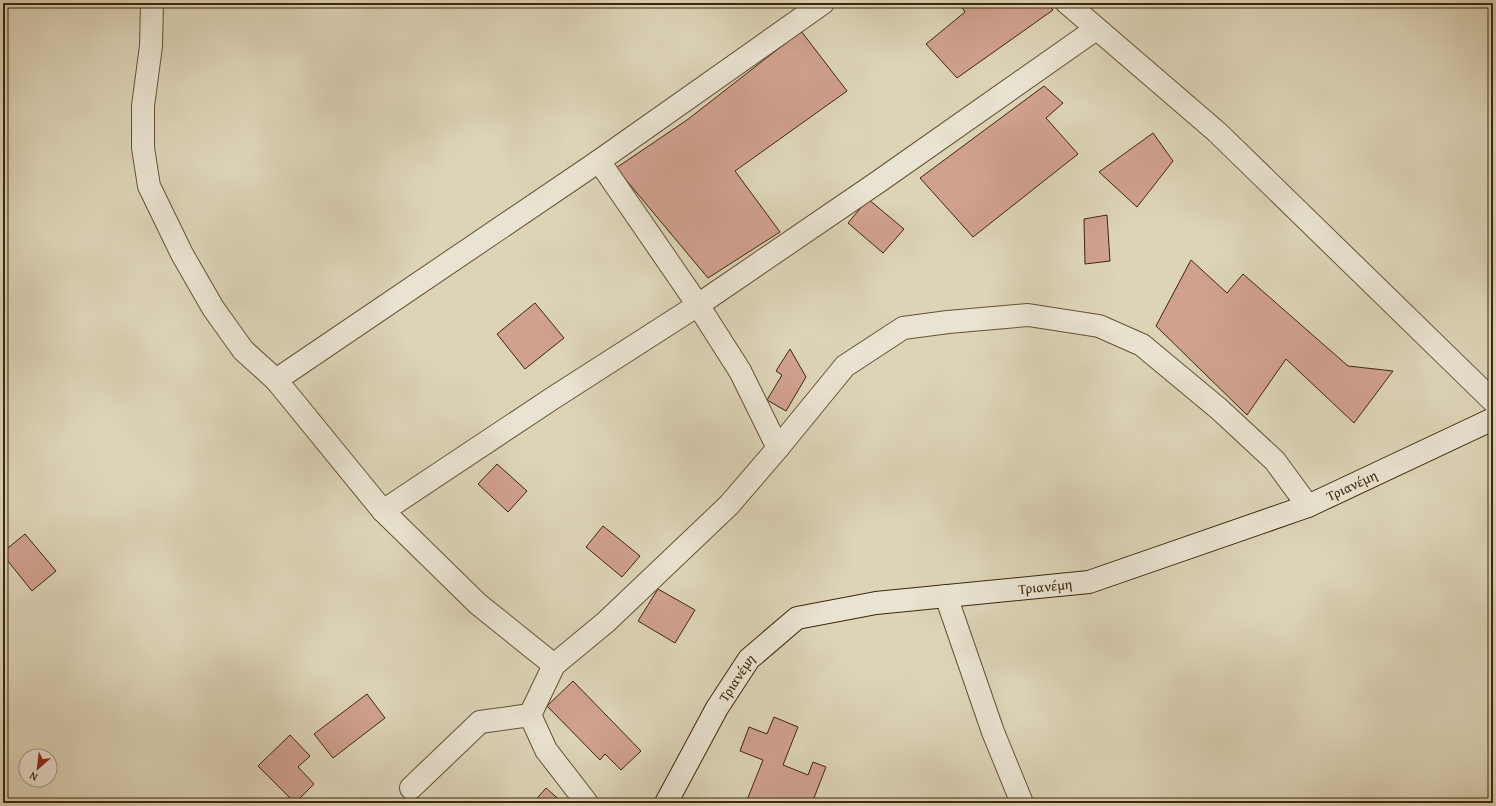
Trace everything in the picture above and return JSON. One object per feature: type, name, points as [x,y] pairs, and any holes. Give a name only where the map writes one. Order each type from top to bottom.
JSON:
[{"type":"street","points":[[152,3],[151,46],[143,106],[143,148],[149,186],[182,254],[213,308],[243,350],[276,380],[383,511],[478,604],[554,665]]},
{"type":"street","points":[[276,380],[599,161],[822,3]]},
{"type":"street","points":[[1067,3],[1217,132],[1493,401]]},
{"type":"street","points":[[383,511],[553,398],[698,305],[878,182],[1096,28]]},
{"type":"street","points":[[599,161],[698,305],[740,372],[778,448]]},
{"type":"street","points":[[530,715],[554,665],[606,622],[729,505],[845,366],[903,328],[948,322],[1028,315],[1099,326],[1142,345],[1219,409],[1274,461],[1308,506]]},
{"type":"street","name":"Τριανέμη","points":[[666,803],[717,708],[749,659],[797,618],[876,603],[1089,582],[1308,506],[1493,419]]},
{"type":"street","points":[[946,596],[993,732],[1022,803]]},
{"type":"street","points":[[411,788],[480,722],[530,715]]},
{"type":"street","points":[[530,715],[546,750],[587,803]]},
{"type":"building","points":[[959,3],[1046,3],[1053,10],[957,78],[926,44],[965,12]]},
{"type":"building","points":[[801,31],[847,91],[735,171],[780,232],[708,278],[616,168],[687,120]]},
{"type":"building","points":[[1044,86],[1063,103],[1046,118],[1078,154],[973,237],[920,178]]},
{"type":"building","points":[[1153,133],[1173,161],[1137,207],[1099,172]]},
{"type":"building","points":[[868,199],[904,229],[883,253],[848,223]]},
{"type":"building","points":[[1107,215],[1110,261],[1085,264],[1084,219]]},
{"type":"building","points":[[1191,260],[1227,293],[1243,274],[1348,366],[1393,371],[1354,423],[1286,359],[1247,415],[1156,326]]},
{"type":"building","points":[[535,303],[564,338],[525,369],[497,334]]},
{"type":"building","points":[[790,349],[806,377],[786,411],[767,400],[782,375],[776,371]]},
{"type":"building","points":[[497,464],[527,491],[508,512],[478,484]]},
{"type":"building","points":[[603,526],[640,556],[622,577],[586,547]]},
{"type":"building","points":[[25,534],[56,571],[32,591],[3,555],[3,552]]},
{"type":"building","points":[[658,589],[695,610],[675,643],[638,621]]},
{"type":"building","points":[[573,681],[641,751],[621,770],[605,754],[600,760],[547,706]]},
{"type":"building","points":[[367,694],[385,718],[333,758],[314,734]]},
{"type":"building","points":[[774,717],[798,727],[783,765],[808,775],[813,762],[826,767],[812,803],[755,803],[747,800],[763,760],[740,751],[749,727],[767,734]]},
{"type":"building","points":[[290,735],[310,756],[298,767],[314,784],[295,803],[258,766]]},
{"type":"building","points":[[546,788],[563,803],[533,803]]}]
